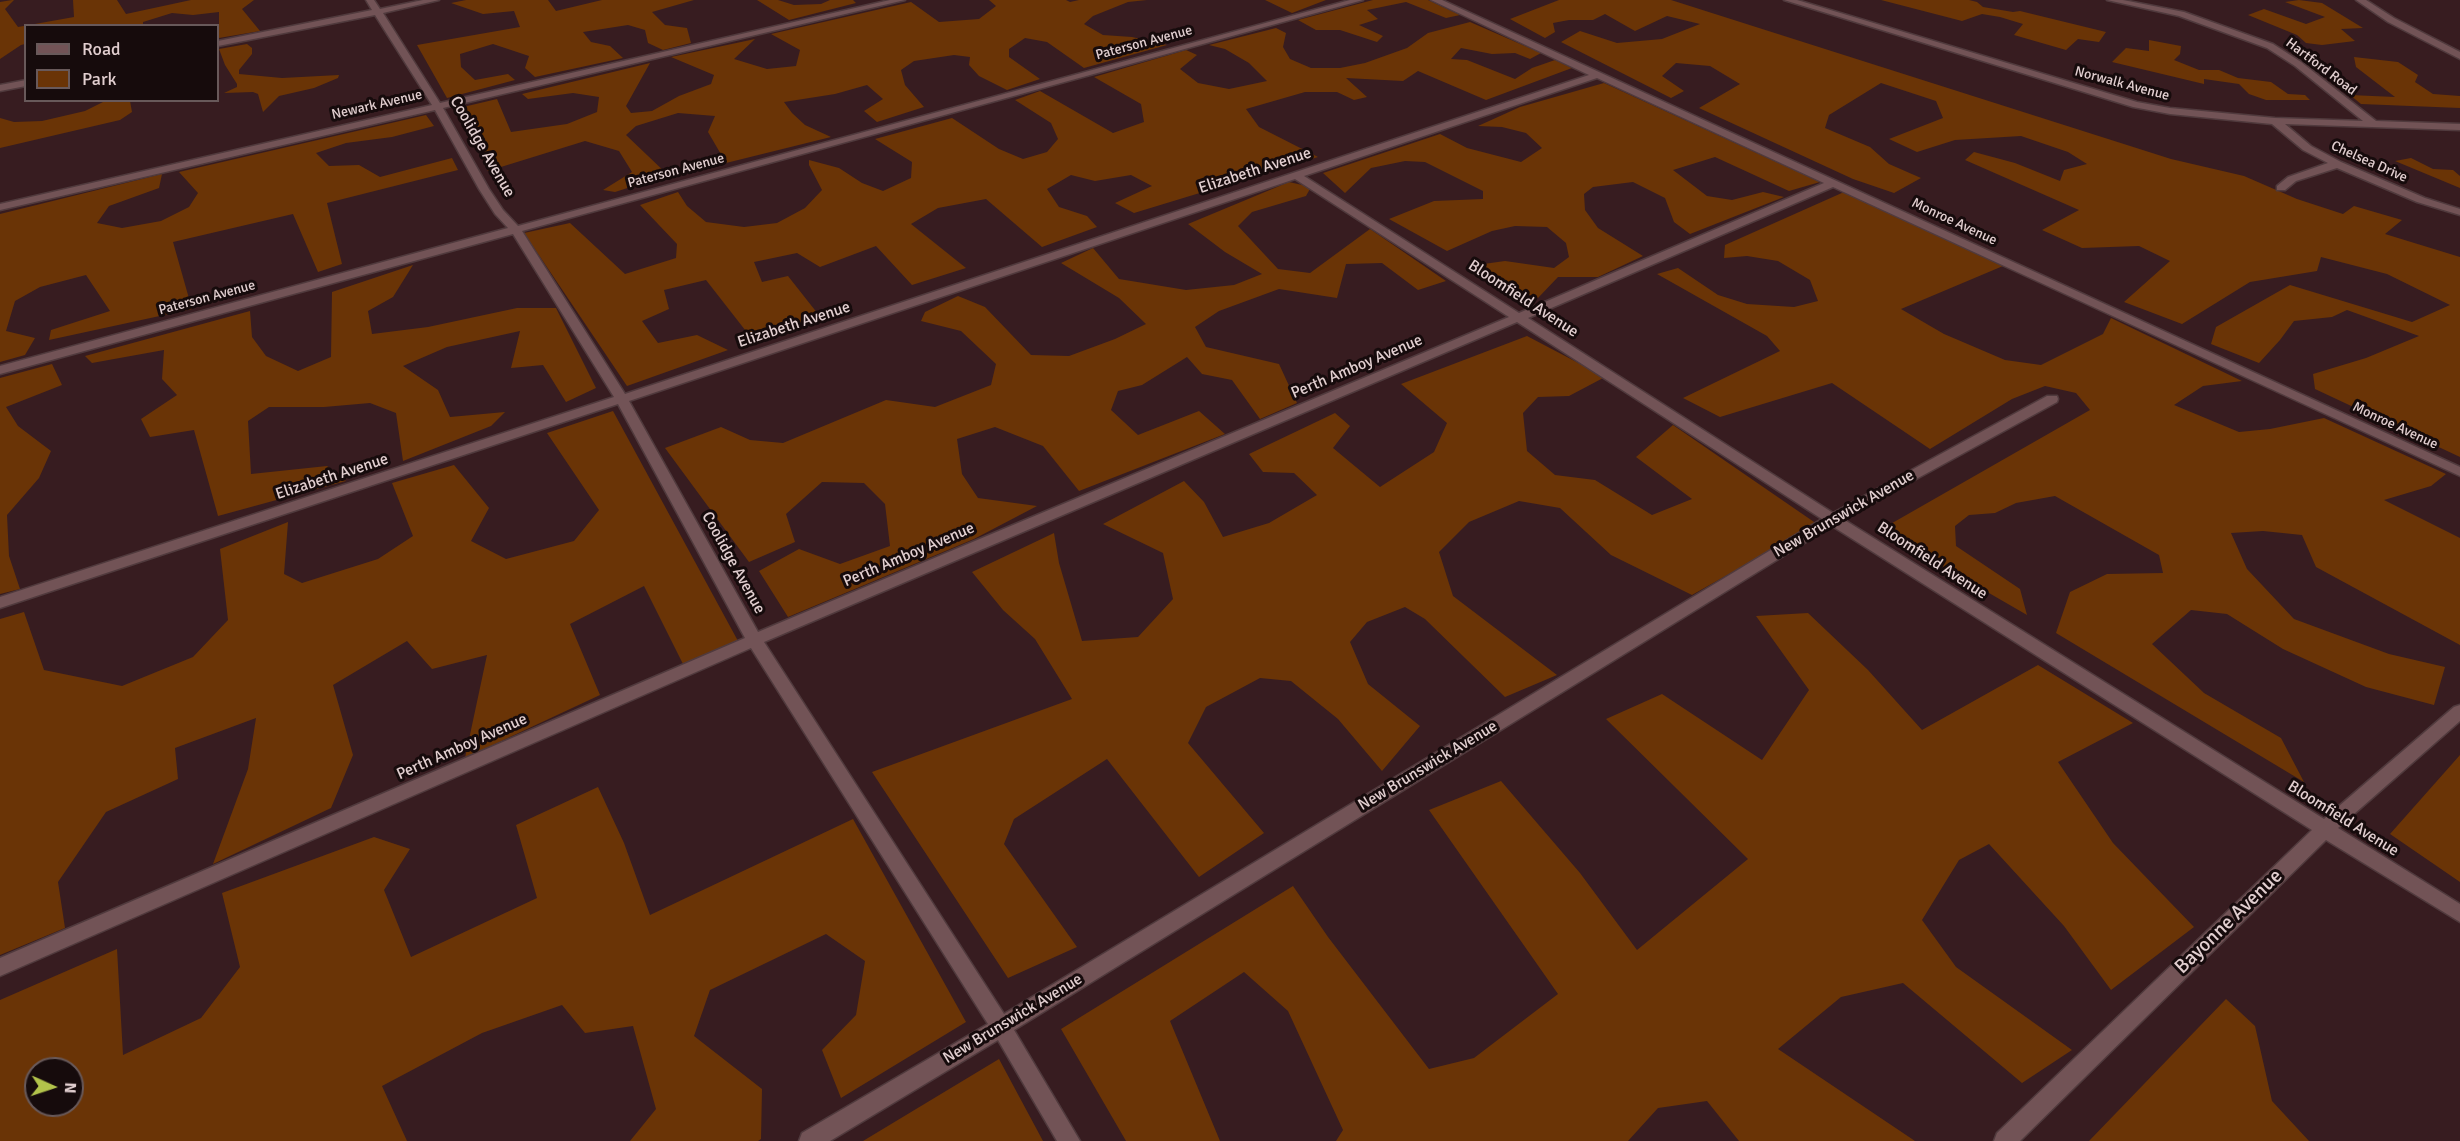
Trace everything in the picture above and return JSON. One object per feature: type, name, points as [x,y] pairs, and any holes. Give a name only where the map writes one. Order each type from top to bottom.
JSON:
[{"type":"street","points":[[219,44],[374,6],[435,0]]},
{"type":"street","name":"Newark Avenue","points":[[0,207],[901,0]]},
{"type":"street","name":"Paterson Avenue","points":[[0,370],[1359,0]]},
{"type":"street","name":"Monroe Avenue","points":[[1436,0],[2460,472]]},
{"type":"street","name":"Norwalk Avenue","points":[[1788,0],[2136,105],[2170,111],[2275,121],[2460,127]]},
{"type":"street","name":"Hartford Road","points":[[2110,0],[2153,4],[2270,46],[2298,64],[2373,124]]},
{"type":"street","points":[[2360,0],[2391,21],[2460,56]]},
{"type":"street","name":"Coolidge Avenue","points":[[374,6],[437,105],[484,189],[499,212],[516,230],[622,399],[754,640],[1001,1027],[1069,1141]]},
{"type":"street","name":"Elizabeth Avenue","points":[[0,603],[1597,75]]},
{"type":"street","points":[[0,88],[24,83]]},
{"type":"street","name":"Chelsea Drive","points":[[2275,121],[2307,148],[2337,164],[2421,200],[2460,212]]},
{"type":"street","points":[[2281,188],[2292,179],[2337,164]]},
{"type":"street","name":"Bloomfield Avenue","points":[[1296,175],[1832,519],[2460,914]]},
{"type":"street","name":"Perth Amboy Avenue","points":[[0,967],[754,640],[1834,183]]},
{"type":"street","name":"New Brunswick Avenue","points":[[810,1141],[1001,1027],[1832,519],[2052,399]]},
{"type":"street","name":"Bayonne Avenue","points":[[2005,1141],[2325,829],[2460,711]]},
{"type":"green space","points":[[14,0],[5,9],[18,27],[24,26],[24,44],[0,59],[0,2]]},
{"type":"green space","points":[[73,0],[117,0],[126,14],[191,0],[254,0],[242,9],[260,31],[219,38],[219,12],[193,15],[172,13],[143,22],[143,24],[35,24],[74,17]]},
{"type":"green space","points":[[466,0],[548,0],[556,11],[602,0],[694,0],[652,12],[665,25],[687,28],[691,43],[663,50],[648,43],[645,30],[628,25],[583,32],[591,42],[610,46],[623,58],[535,77],[525,68],[529,56],[493,44],[460,54],[461,67],[475,80],[508,74],[515,80],[447,98],[417,45],[520,27],[514,11],[483,14],[451,3]]},
{"type":"green space","points":[[757,0],[778,0],[794,5],[821,4],[830,0],[853,0],[856,3],[789,20]]},
{"type":"green space","points":[[989,0],[1066,0],[1070,2],[1147,0],[1128,2],[1093,16],[1084,24],[1103,35],[1132,37],[1167,45],[1084,68],[1047,42],[1025,38],[1009,49],[1009,57],[1040,79],[1007,90],[979,76],[969,65],[970,57],[954,55],[914,61],[901,70],[905,85],[924,107],[877,122],[864,111],[883,99],[867,85],[835,94],[784,102],[805,125],[831,137],[726,163],[708,132],[715,116],[678,113],[636,126],[626,135],[668,175],[615,192],[603,190],[632,172],[619,151],[585,141],[488,171],[459,108],[497,99],[511,132],[567,124],[597,112],[599,97],[573,93],[528,99],[522,94],[650,63],[626,106],[631,113],[652,111],[679,96],[711,84],[714,75],[671,57],[755,39],[734,59],[767,69],[796,66],[800,50],[771,34],[911,2],[939,22],[979,19],[996,6]]},
{"type":"green space","points":[[1265,0],[1326,0],[1292,13]]},
{"type":"green space","points":[[1373,0],[1428,0],[1460,15],[1446,18],[1406,2],[1367,10],[1378,19],[1359,25],[1383,36],[1377,42],[1340,30],[1316,30],[1298,20]]},
{"type":"green space","points":[[1559,0],[1671,0],[2171,159],[2244,176],[2297,199],[2343,214],[2354,206],[2402,220],[2385,234],[2460,257],[2460,457],[2315,389],[2313,374],[2366,358],[2419,336],[2347,310],[2332,317],[2294,321],[2259,363],[2211,344],[2216,327],[2290,285],[2412,322],[2450,305],[2387,274],[2321,257],[2317,271],[2250,282],[2182,324],[2124,302],[2170,261],[2139,246],[2082,248],[2042,230],[2079,210],[1965,160],[1974,152],[2015,163],[2060,181],[2064,170],[2087,164],[2068,152],[2021,136],[1955,140],[1917,152],[1889,139],[1943,118],[1936,101],[1881,83],[1829,115],[1825,128],[1870,147],[1889,164],[1921,178],[1894,193],[1853,179],[1699,108],[1740,84],[1710,66],[1676,63],[1662,76],[1684,91],[1671,98],[1561,42],[1580,31],[1617,43],[1662,39],[1700,24],[1667,16],[1635,31],[1605,14],[1593,20],[1553,23],[1555,32],[1545,38],[1510,19]]},
{"type":"green space","points":[[1881,0],[1969,0],[1983,7],[2020,11],[2106,32],[2099,42],[2078,39],[2066,50],[2014,35],[2023,24],[2000,17],[1982,14],[1962,21]]},
{"type":"green space","points":[[2299,0],[2322,3],[2363,28],[2341,29],[2355,41],[2322,45],[2306,43],[2297,35],[2248,15],[2264,9],[2306,24],[2325,17],[2285,2]]},
{"type":"green space","points":[[1470,22],[1541,53],[1530,59],[1515,53],[1492,54],[1461,48],[1451,59],[1467,60],[1515,79],[1532,68],[1555,60],[1572,68],[1486,100],[1418,71],[1403,81],[1346,78],[1367,97],[1354,100],[1337,92],[1305,92],[1246,109],[1259,127],[1318,157],[1134,213],[1115,203],[1152,186],[1131,175],[1095,181],[1071,175],[1047,189],[1059,207],[1087,216],[1097,227],[1042,247],[986,199],[938,208],[911,224],[966,268],[912,285],[876,246],[820,267],[797,253],[754,262],[762,282],[788,276],[818,314],[756,344],[706,280],[664,290],[669,309],[642,321],[658,343],[697,335],[728,350],[627,386],[524,233],[570,223],[625,274],[676,258],[677,244],[640,205],[678,192],[687,206],[706,222],[744,227],[777,223],[805,208],[822,190],[809,165],[809,160],[839,168],[862,183],[883,191],[911,178],[912,162],[875,139],[952,118],[999,149],[1023,159],[1047,152],[1058,139],[1051,123],[1015,100],[1040,91],[1113,133],[1144,122],[1141,104],[1094,77],[1186,50],[1197,55],[1180,69],[1198,83],[1229,89],[1267,81],[1249,63],[1225,49],[1209,45],[1276,28],[1286,33],[1283,47],[1290,59],[1311,68],[1340,68],[1365,63],[1407,48],[1428,33]]},
{"type":"green space","points":[[2149,40],[2181,46],[2180,54],[2174,60],[2199,70],[2219,70],[2238,78],[2271,82],[2288,94],[2305,95],[2310,100],[2266,100],[2249,94],[2239,84],[2204,79],[2204,84],[2112,62],[2126,48],[2149,51]]},
{"type":"green space","points":[[247,44],[252,48],[252,54],[239,70],[239,74],[282,78],[339,75],[338,78],[314,88],[279,96],[263,112],[258,94],[253,92],[224,93],[237,87],[237,84],[225,65],[219,49]]},
{"type":"green space","points":[[2354,57],[2398,62],[2418,75],[2415,82],[2433,94],[2460,96],[2460,108],[2361,104],[2350,95],[2395,97],[2356,67]]},
{"type":"green space","points":[[1604,83],[1820,182],[1789,191],[1715,157],[1673,170],[1707,196],[1732,200],[1763,192],[1784,197],[1690,234],[1674,222],[1665,198],[1633,182],[1593,187],[1584,194],[1585,210],[1598,228],[1643,256],[1598,277],[1558,277],[1538,298],[1492,281],[1469,266],[1505,261],[1554,268],[1569,257],[1566,243],[1547,227],[1515,226],[1492,231],[1447,251],[1389,219],[1434,201],[1483,199],[1483,191],[1425,162],[1405,161],[1371,168],[1345,193],[1323,173],[1440,134],[1467,148],[1521,162],[1542,148],[1526,133],[1502,127],[1478,126],[1520,107]]},
{"type":"green space","points":[[103,102],[130,102],[132,112],[120,120],[0,148],[0,118],[14,122],[42,121],[85,111]]},
{"type":"green space","points":[[426,115],[434,126],[392,137],[346,143],[316,153],[329,166],[359,165],[380,177],[452,158],[458,170],[327,203],[342,264],[318,272],[293,214],[173,242],[192,309],[49,340],[51,330],[110,311],[86,275],[40,287],[15,301],[6,331],[35,338],[25,355],[0,362],[0,214],[162,174],[159,188],[109,206],[97,223],[122,228],[161,221],[189,207],[198,193],[179,172]]},
{"type":"green space","points":[[2411,158],[2433,169],[2453,170],[2460,176],[2460,188],[2395,161]]},
{"type":"green space","points":[[1289,182],[1311,187],[1306,196],[1252,212],[1238,226],[1278,269],[1310,273],[1370,229],[1446,281],[1418,290],[1382,263],[1346,264],[1337,298],[1279,289],[1219,311],[1195,327],[1206,347],[1279,364],[1297,403],[1260,419],[1232,380],[1202,374],[1187,357],[1142,385],[1118,391],[1111,410],[1138,435],[1199,411],[1225,434],[1079,491],[1043,446],[995,427],[957,439],[962,474],[978,498],[1037,506],[974,539],[788,617],[759,571],[799,549],[840,564],[890,546],[885,504],[864,483],[822,482],[786,514],[795,542],[749,562],[665,448],[721,427],[750,440],[783,443],[886,400],[935,407],[991,385],[996,364],[961,331],[921,321],[925,312],[958,296],[985,307],[1031,355],[1069,356],[1115,339],[1146,324],[1119,298],[1061,263],[1093,248],[1119,279],[1186,290],[1234,285],[1262,274],[1225,252],[1188,224]]},
{"type":"green space","points":[[1844,192],[2003,266],[1901,309],[1944,334],[2005,360],[2041,365],[2103,334],[2111,318],[2242,381],[2203,386],[2174,405],[2239,432],[2270,429],[2324,418],[2446,474],[2431,486],[2384,500],[2460,538],[2460,645],[2316,567],[2302,535],[2263,531],[2231,533],[2247,569],[2294,619],[2389,654],[2445,667],[2434,705],[2366,687],[2283,649],[2227,614],[2191,610],[2152,644],[2204,693],[2281,738],[2304,782],[2056,633],[2070,592],[2107,574],[2163,573],[2159,555],[2055,496],[2016,503],[1995,513],[1969,515],[1955,526],[1956,546],[2020,589],[2027,615],[1880,530],[2090,410],[2076,393],[2045,386],[2012,399],[1930,449],[1832,383],[1720,417],[1683,398],[1780,351],[1767,336],[1657,274],[1678,268],[1718,295],[1747,304],[1794,307],[1818,301],[1810,280],[1778,261],[1747,256],[1724,258],[1725,245]]},
{"type":"green space","points":[[413,265],[393,297],[368,311],[372,334],[428,327],[517,308],[556,308],[596,388],[566,402],[543,365],[511,368],[520,331],[447,347],[403,366],[438,390],[450,417],[505,412],[491,426],[403,461],[396,413],[370,403],[324,407],[269,407],[248,421],[251,474],[327,466],[346,481],[218,516],[194,430],[150,437],[141,419],[177,395],[162,379],[164,350],[92,363],[85,356],[250,311],[252,337],[266,356],[298,371],[331,357],[332,292]]},
{"type":"green space","points":[[1527,336],[1605,377],[1569,396],[1538,397],[1523,413],[1527,451],[1555,475],[1595,480],[1652,515],[1692,499],[1636,457],[1673,425],[1817,524],[1692,595],[1611,555],[1560,508],[1519,501],[1469,522],[1439,552],[1453,596],[1557,675],[1505,697],[1425,619],[1405,607],[1367,622],[1350,642],[1368,684],[1420,726],[1382,771],[1338,719],[1291,681],[1260,678],[1206,707],[1188,743],[1264,833],[1199,877],[1107,759],[1014,819],[1004,844],[1077,947],[1008,978],[872,772],[1072,699],[1035,639],[1003,610],[972,572],[1054,533],[1059,563],[1082,641],[1138,637],[1173,599],[1163,553],[1103,524],[1184,481],[1204,502],[1223,537],[1269,523],[1317,495],[1294,473],[1263,472],[1249,454],[1335,413],[1350,426],[1333,448],[1380,487],[1434,452],[1447,423],[1401,384]]},
{"type":"green space","points":[[52,364],[62,385],[6,407],[18,426],[51,451],[39,478],[7,515],[9,556],[20,589],[0,594],[0,378]]},
{"type":"green space","points":[[613,411],[738,641],[683,664],[644,586],[570,624],[600,695],[465,758],[487,655],[432,669],[407,641],[333,685],[353,755],[331,808],[213,864],[248,769],[256,718],[175,748],[178,779],[106,812],[58,882],[65,928],[0,955],[0,619],[24,612],[44,670],[122,686],[193,657],[228,620],[220,549],[288,522],[284,574],[302,583],[378,559],[413,536],[392,483],[454,465],[489,508],[471,541],[506,559],[574,541],[599,510],[547,433]]},
{"type":"green space","points":[[1808,613],[1868,670],[1922,730],[2038,665],[2133,723],[2058,762],[2113,843],[2194,927],[2111,990],[2064,926],[1989,844],[1959,860],[1922,920],[1956,967],[2072,1050],[2022,1083],[1903,983],[1841,997],[1778,1049],[1915,1141],[1739,1141],[1707,1101],[1658,1108],[1628,1141],[1336,1141],[1343,1130],[1288,1011],[1244,972],[1170,1021],[1220,1141],[1126,1141],[1061,1029],[1293,886],[1328,937],[1429,1069],[1474,1058],[1558,994],[1429,810],[1501,781],[1580,873],[1637,950],[1748,859],[1606,719],[1662,694],[1762,760],[1809,690],[1756,616]]},
{"type":"green space","points":[[2460,755],[2460,882],[2390,834]]},
{"type":"green space","points":[[598,787],[624,843],[650,915],[853,819],[966,1022],[841,1098],[822,1050],[856,1015],[865,961],[826,934],[710,990],[694,1036],[762,1089],[761,1139],[758,1141],[630,1141],[656,1109],[633,1026],[585,1033],[562,1005],[482,1033],[382,1086],[407,1141],[0,1141],[0,1000],[117,949],[123,1055],[201,1018],[240,967],[222,893],[374,837],[410,849],[384,890],[411,957],[537,898],[516,825]]},
{"type":"green space","points":[[2226,999],[2255,1026],[2272,1101],[2309,1141],[2089,1141]]},
{"type":"green space","points":[[999,1059],[1043,1141],[863,1141]]}]
